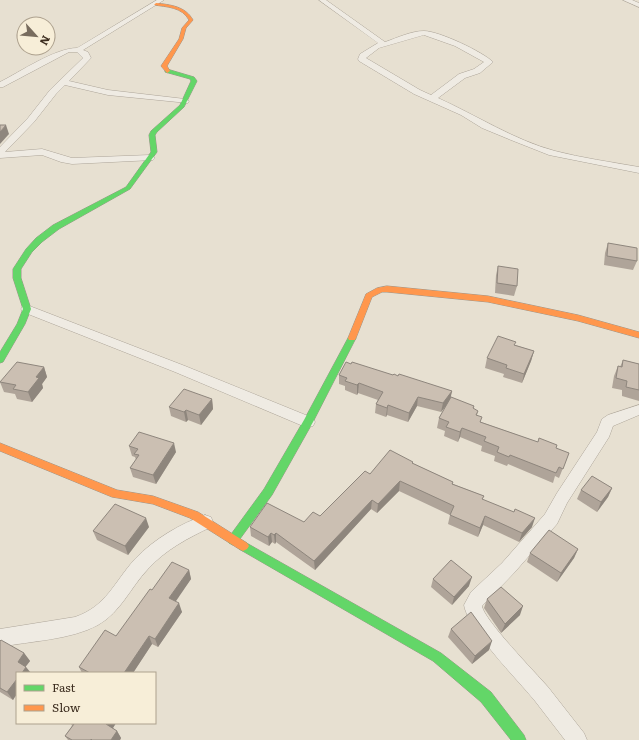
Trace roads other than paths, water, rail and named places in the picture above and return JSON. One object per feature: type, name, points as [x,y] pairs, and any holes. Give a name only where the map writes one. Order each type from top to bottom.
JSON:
[{"type":"street","points":[[322,0],[375,37],[382,43],[380,46]]},
{"type":"street","points":[[626,0],[639,5]]},
{"type":"street","points":[[0,360],[21,324],[27,308],[17,278],[17,269],[29,251],[39,240],[56,227],[128,188],[154,152],[152,135],[154,131],[171,118],[185,101],[194,81],[194,79],[170,73],[165,70],[164,66],[181,39],[184,28],[191,20],[190,17],[180,9],[159,2],[78,50]]},
{"type":"street","points":[[432,99],[462,76],[477,71],[489,62],[448,41],[427,33],[416,34],[380,46],[363,56],[362,59],[417,92],[432,99],[464,113],[485,126],[552,153],[639,170]]},
{"type":"street","points":[[0,85],[68,50],[78,50],[85,54],[87,58],[0,152]]},
{"type":"street","points":[[64,82],[98,91],[185,101]]},
{"type":"street","points":[[0,156],[43,153],[53,155],[62,160],[72,161],[150,158]]},
{"type":"street","points":[[233,540],[268,492],[308,422],[352,338],[369,296],[380,290],[387,289],[488,300],[560,313],[639,335]]},
{"type":"street","points":[[27,308],[308,422]]},
{"type":"street","points":[[577,740],[542,695],[487,631],[474,612],[473,605],[477,598],[508,568],[552,519],[562,498],[604,433],[607,423],[613,419],[639,410]]},
{"type":"street","points":[[1,449],[116,494],[153,500],[194,515],[233,540],[437,657],[486,697],[518,739]]},
{"type":"street","points":[[0,638],[66,627],[91,620],[107,610],[120,595],[141,564],[157,549],[175,537],[205,522]]}]
